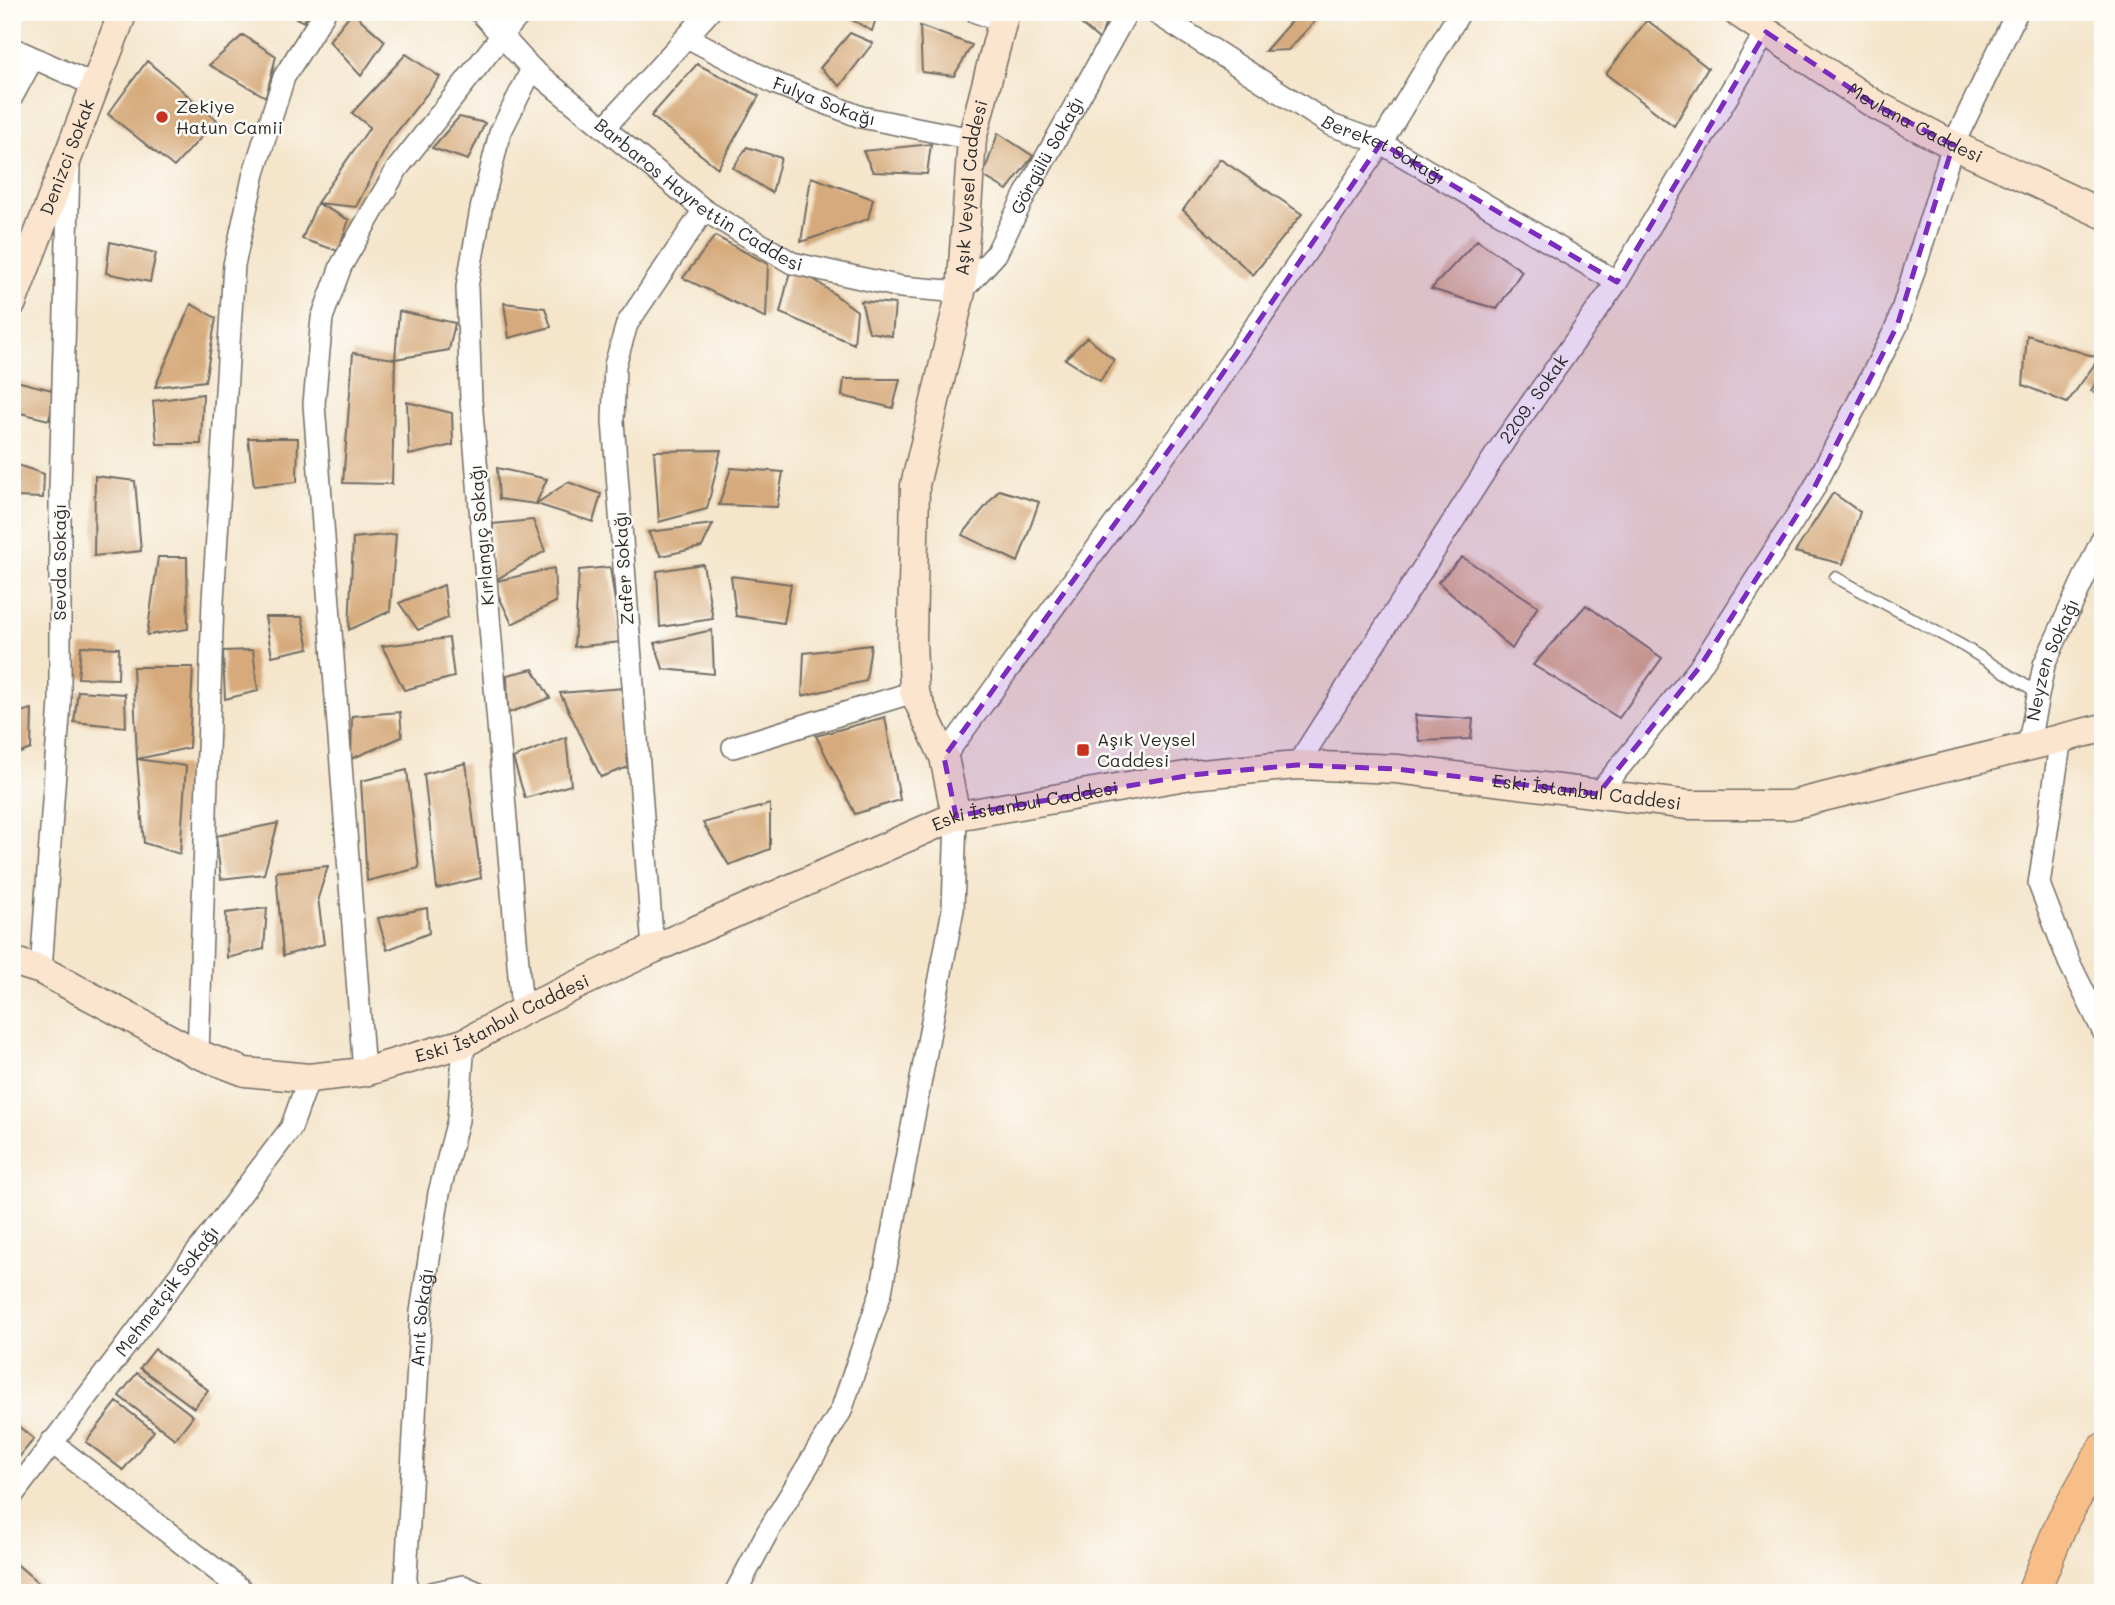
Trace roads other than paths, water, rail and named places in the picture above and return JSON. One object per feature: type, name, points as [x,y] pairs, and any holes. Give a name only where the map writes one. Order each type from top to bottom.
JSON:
[{"type":"main road","name":"Denizci Sokak","points":[[12,303],[122,12]]},
{"type":"main road","name":"Mevlana Caddesi","points":[[1737,12],[1874,104],[1953,145],[2103,214]]},
{"type":"main road","name":"Aşık Veysel Caddesi","points":[[956,816],[944,757],[914,692],[912,639],[915,485],[961,292],[972,139],[1004,17]]},
{"type":"main road","name":"Eski İstanbul Caddesi","points":[[12,961],[41,970],[198,1054],[245,1072],[309,1078],[364,1072],[464,1043],[522,1011],[653,950],[956,816],[1191,775],[1297,765],[1397,769],[1689,805],[1791,805],[2103,728]]},
{"type":"main road","points":[[2033,1593],[2063,1520],[2103,1449]]},
{"type":"street","points":[[198,1054],[213,600],[234,265],[254,173],[284,77],[326,12]]},
{"type":"street","name":"Barbaros Hayrettin Caddesi","points":[[481,12],[532,69],[704,210],[792,263],[901,287],[961,292]]},
{"type":"street","points":[[364,1072],[314,404],[321,318],[341,266],[397,169],[522,12]]},
{"type":"street","points":[[605,127],[709,12]]},
{"type":"street","points":[[975,12],[1004,17]]},
{"type":"street","name":"Görgülü Sokağı","points":[[961,292],[996,254],[1026,193],[1127,12]]},
{"type":"street","name":"Bereket Sokağı","points":[[1154,12],[1331,125],[1381,143],[1617,282]]},
{"type":"street","points":[[944,757],[1190,421],[1381,143],[1460,12]]},
{"type":"street","points":[[1598,794],[1699,668],[1813,490],[1897,326],[1953,145],[2017,12]]},
{"type":"street","name":"2209. Sokak","points":[[1297,765],[1505,440],[1617,282],[1766,32]]},
{"type":"street","name":"Fulya Sokağı","points":[[687,37],[774,83],[861,117],[972,139]]},
{"type":"street","points":[[12,48],[96,86]]},
{"type":"street","points":[[12,97],[33,58]]},
{"type":"street","name":"Kırlangıç Sokağı","points":[[522,1011],[471,400],[467,287],[481,209],[500,133],[532,69]]},
{"type":"street","name":"Sevda Sokağı","points":[[41,970],[60,702],[60,477],[69,154]]},
{"type":"street","name":"Zafer Sokağı","points":[[653,950],[613,421],[615,365],[627,324],[704,210]]},
{"type":"street","name":"Neyzen Sokağı","points":[[2028,747],[2044,664],[2103,537]]},
{"type":"street","points":[[733,747],[914,692]]},
{"type":"street","points":[[2061,738],[2039,884],[2069,961],[2103,1031]]},
{"type":"street","points":[[735,1593],[767,1533],[841,1411],[881,1293],[953,909],[956,816]]},
{"type":"street","name":"Anıt Sokağı","points":[[405,1593],[422,1312],[439,1193],[458,1120],[464,1043]]},
{"type":"street","name":"Mehmetçik Sokağı","points":[[12,1496],[291,1128],[309,1078]]},
{"type":"street","points":[[51,1442],[246,1593]]},
{"type":"street","points":[[432,1593],[463,1586],[479,1593]]},
{"type":"lane","points":[[1835,577],[1963,646],[2038,693]]},
{"type":"place","name":"Zekiye Hatun Camii","points":[[162,117]]},
{"type":"place","name":"Aşık Veysel Caddesi","points":[[1083,750]]}]
